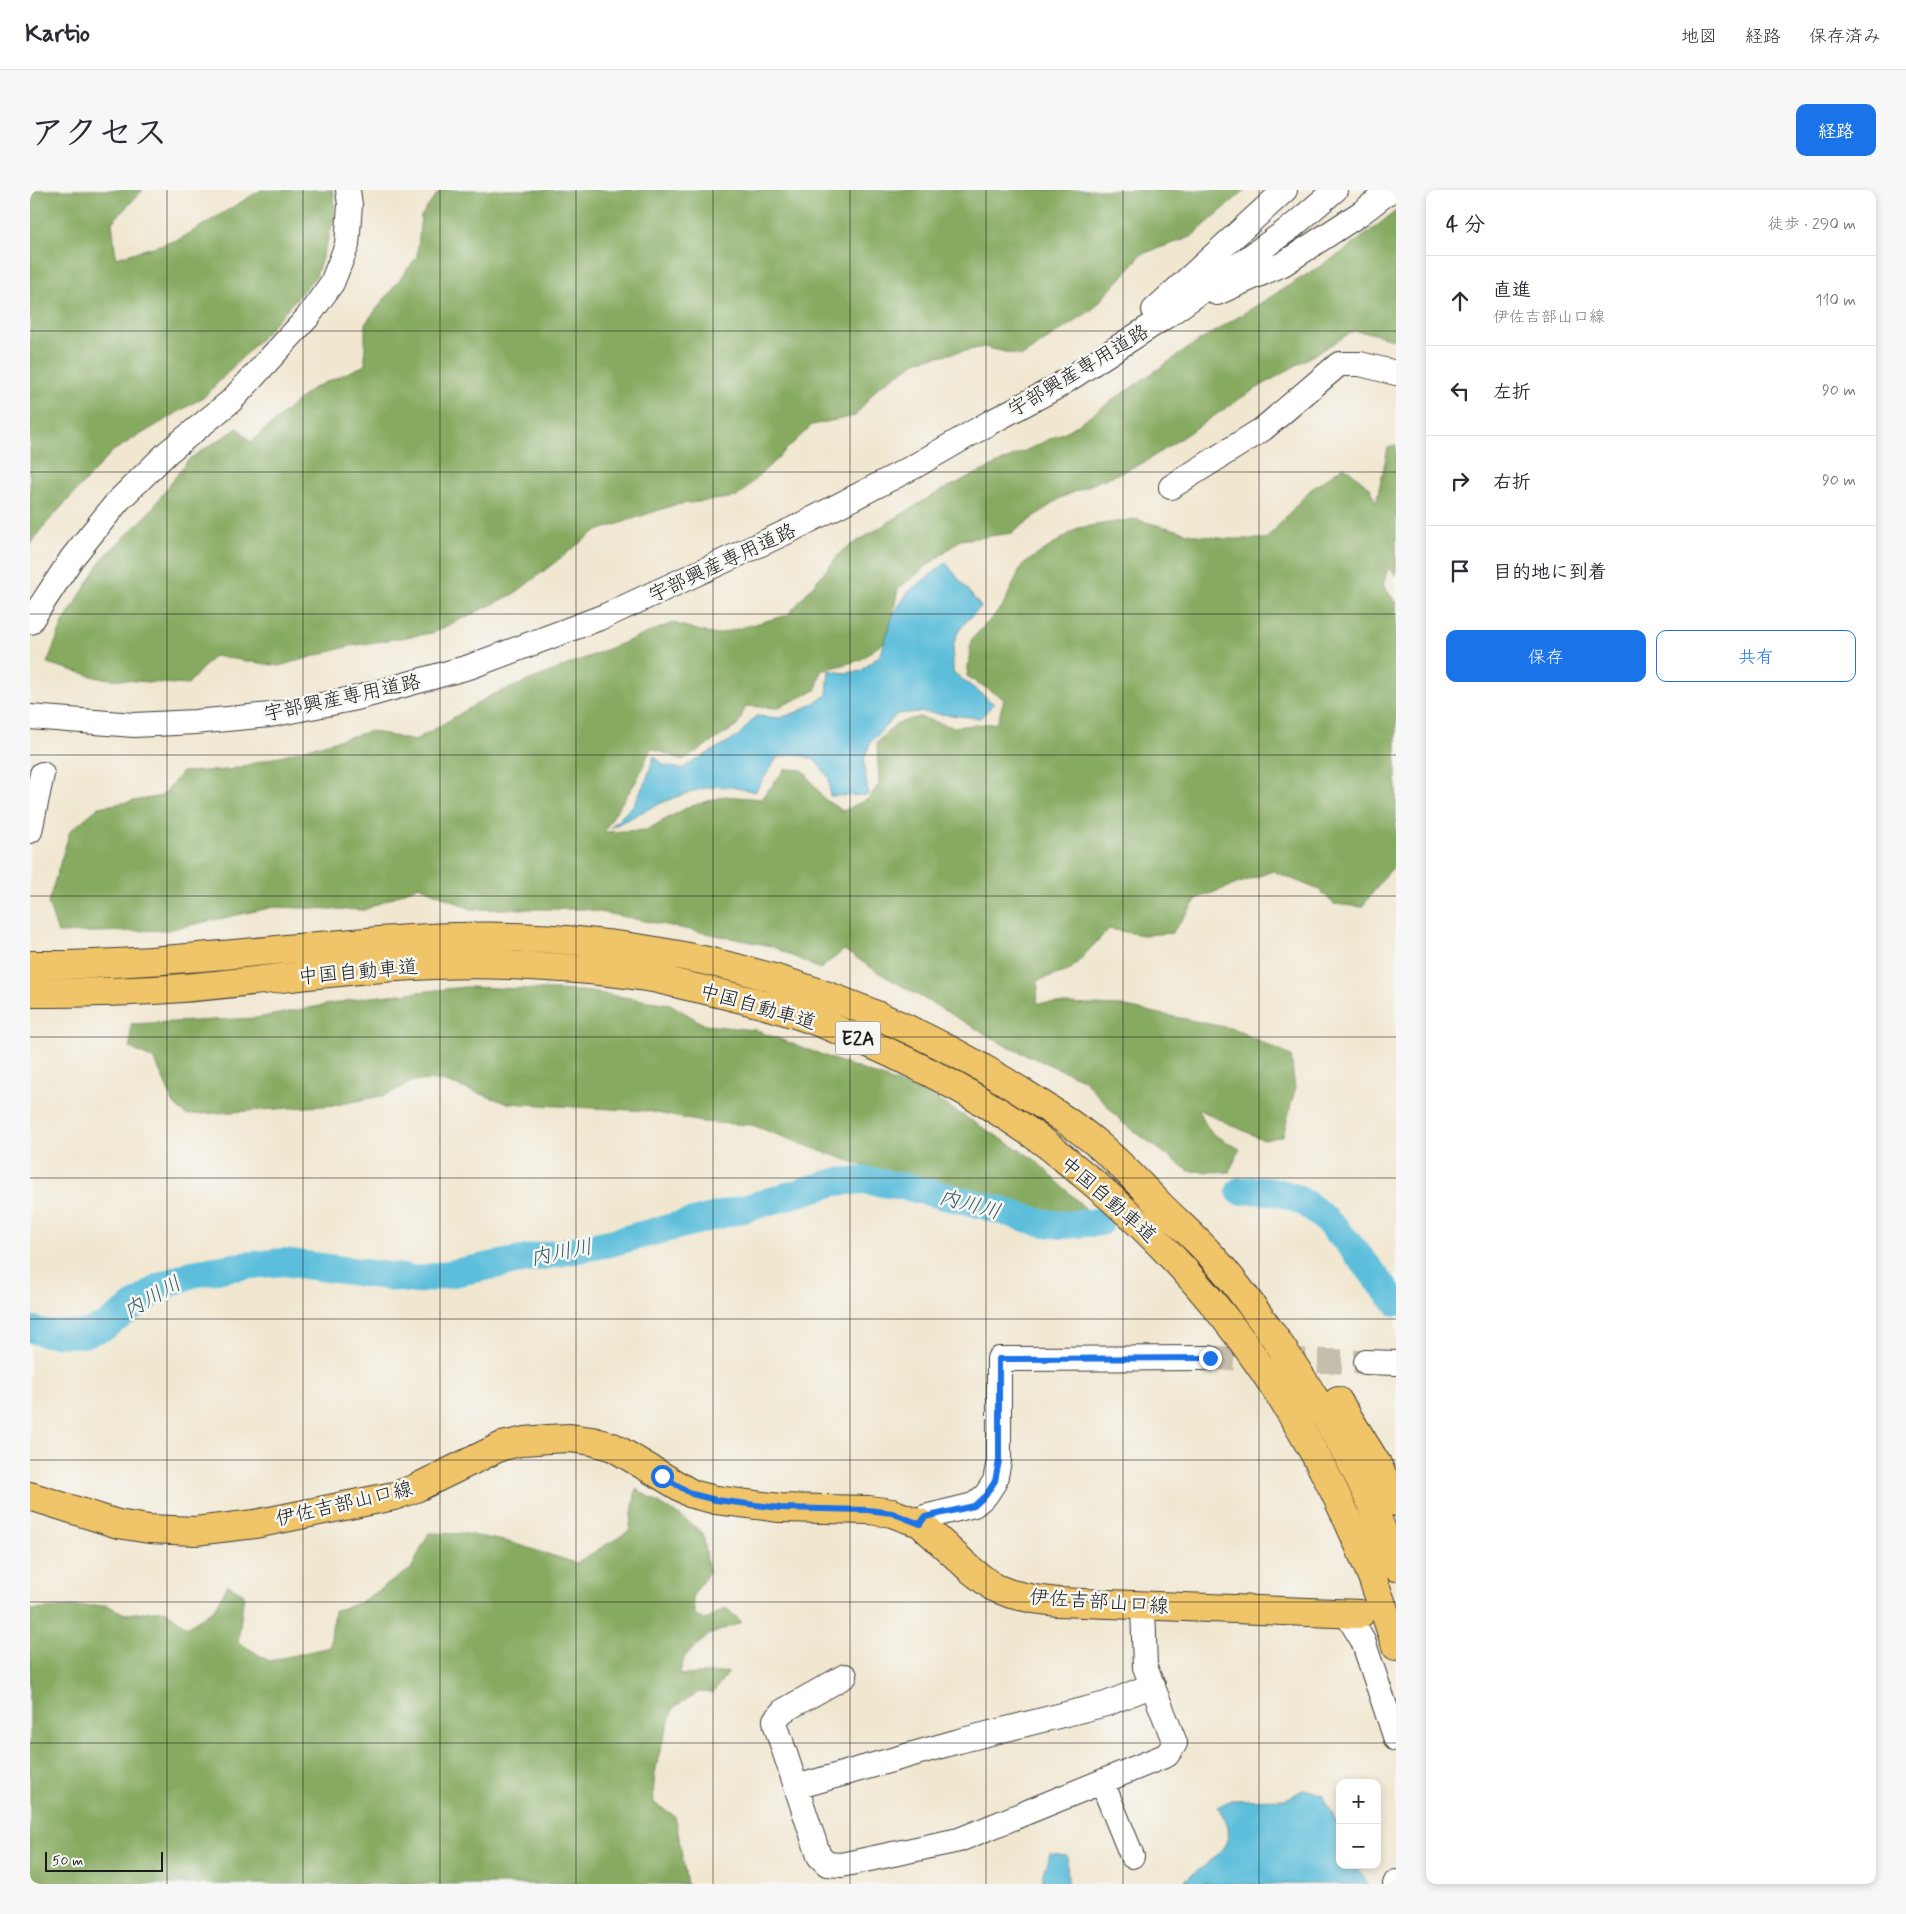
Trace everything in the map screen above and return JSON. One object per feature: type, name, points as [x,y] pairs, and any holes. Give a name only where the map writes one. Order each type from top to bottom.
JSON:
[{"type":"main road","name":"中国自動車道","points":[[30,965],[168,960],[408,939],[512,937],[586,941],[707,960],[756,972],[839,1000],[891,1021],[941,1045],[1052,1111],[1094,1141],[1115,1159],[1208,1252],[1250,1303],[1300,1374],[1340,1440],[1371,1502],[1396,1566]]},
{"type":"main road","name":"中国自動車道","points":[[30,993],[91,993],[182,988],[325,974],[466,964],[512,965],[606,972],[653,978],[743,998],[836,1028],[918,1066],[960,1089],[1040,1139],[1108,1194],[1145,1229],[1210,1300],[1268,1376],[1314,1451],[1336,1494],[1372,1577],[1396,1646]]},
{"type":"main road","points":[[1115,1159],[1225,1252],[1297,1338],[1377,1464],[1396,1502]]},
{"type":"main road","name":"伊佐吉部山口線","points":[[30,1496],[118,1524],[158,1530],[203,1530],[255,1524],[394,1496],[416,1488],[502,1446],[525,1441],[570,1438],[592,1441],[613,1447],[692,1494],[716,1500],[772,1508],[868,1510],[892,1513],[920,1524],[971,1570],[993,1587],[1011,1594],[1058,1602],[1353,1613]]},
{"type":"street","points":[[30,622],[72,558],[118,501],[168,452],[231,400],[307,318],[332,283],[347,245],[350,206],[348,190]]},
{"type":"street","points":[[1099,360],[1285,190]]},
{"type":"street","name":"宇部興産専用道路","points":[[30,717],[134,725],[270,715],[357,698],[469,667],[605,616],[791,530],[915,466],[1055,388],[1168,315],[1293,226],[1335,190]]},
{"type":"street","points":[[1168,315],[1283,264],[1361,213],[1392,190]]},
{"type":"street","points":[[1171,487],[1263,429],[1339,364],[1360,364],[1396,373]]},
{"type":"street","points":[[30,831],[42,774]]},
{"type":"street","points":[[920,1524],[925,1517],[974,1506],[986,1495],[995,1481],[999,1461],[999,1359],[1210,1358]]},
{"type":"street","points":[[1366,1362],[1396,1363]]},
{"type":"street","points":[[845,1676],[783,1711],[775,1720],[819,1856],[827,1864],[841,1865],[959,1840],[1167,1755],[1176,1743],[1145,1667],[1143,1606]]},
{"type":"street","points":[[1353,1613],[1396,1739]]},
{"type":"street","points":[[796,1787],[959,1740],[1106,1704],[1153,1685]]},
{"type":"street","points":[[1102,1782],[1132,1856]]},
{"type":"green space","points":[[30,190],[143,190],[112,222],[116,258],[180,239],[261,190],[333,190],[335,217],[316,276],[262,337],[205,396],[113,451],[43,527],[30,544]]},
{"type":"green space","points":[[440,190],[1245,190],[1191,237],[1142,254],[1093,309],[1022,356],[984,347],[919,360],[878,387],[855,416],[812,425],[737,497],[674,505],[594,532],[514,594],[432,633],[350,646],[279,666],[214,656],[187,685],[99,678],[47,663],[63,623],[103,558],[147,515],[189,459],[238,428],[251,442],[311,389],[365,365],[365,324],[417,257],[421,216]]},
{"type":"green space","points":[[1396,211],[1396,340],[1371,333],[1354,331],[1244,396],[1145,462],[1060,498],[1012,533],[960,540],[898,589],[888,639],[860,660],[821,671],[816,690],[777,708],[746,706],[737,726],[683,760],[651,748],[637,780],[604,832],[646,830],[688,807],[725,796],[761,799],[785,769],[803,770],[824,799],[843,811],[868,799],[879,784],[877,742],[897,723],[920,717],[952,727],[997,723],[1004,699],[967,676],[971,640],[1003,606],[1022,565],[1078,528],[1134,519],[1196,535],[1228,539],[1266,539],[1310,490],[1344,466],[1370,488],[1376,503],[1388,448],[1396,445],[1396,576],[1388,568],[1383,585],[1396,603],[1396,867],[1389,871],[1362,907],[1334,904],[1319,890],[1273,871],[1198,898],[1172,933],[1143,935],[1109,929],[1069,971],[1038,980],[1037,1003],[1121,1006],[1234,1029],[1291,1056],[1295,1089],[1283,1136],[1264,1140],[1197,1109],[1211,1133],[1240,1149],[1229,1172],[1189,1171],[1123,1123],[1083,1079],[1008,1047],[881,974],[844,950],[820,969],[771,946],[585,909],[471,909],[419,886],[364,910],[274,907],[167,930],[58,933],[48,903],[70,831],[99,807],[162,796],[182,772],[229,770],[371,731],[414,741],[490,696],[673,623],[715,635],[788,615],[843,550],[940,491],[1071,429],[1196,343],[1343,252]]},
{"type":"green space","points":[[465,987],[583,991],[670,1004],[705,1025],[755,1030],[930,1095],[1034,1159],[1088,1211],[1067,1218],[1020,1208],[879,1171],[752,1125],[702,1122],[647,1111],[507,1103],[440,1080],[414,1081],[386,1095],[336,1105],[186,1115],[174,1104],[155,1060],[130,1048],[131,1024],[257,1018],[362,998]]},
{"type":"green space","points":[[636,1489],[680,1516],[703,1533],[709,1572],[692,1597],[695,1616],[706,1620],[726,1608],[742,1622],[709,1635],[685,1656],[679,1675],[729,1672],[713,1693],[699,1692],[674,1707],[656,1766],[654,1803],[675,1816],[687,1884],[30,1884],[30,1610],[106,1605],[125,1614],[165,1610],[187,1627],[213,1610],[228,1585],[244,1594],[238,1642],[269,1661],[330,1647],[334,1611],[359,1603],[411,1569],[429,1533],[467,1534],[509,1542],[576,1563],[629,1531]]},
{"type":"water","points":[[946,563],[981,607],[956,635],[953,650],[953,672],[994,704],[980,718],[919,712],[897,714],[870,743],[864,760],[868,795],[830,796],[829,778],[814,759],[795,754],[777,758],[755,792],[734,788],[712,787],[686,793],[610,828],[634,804],[647,778],[654,756],[664,765],[681,769],[738,736],[756,716],[780,718],[800,711],[827,695],[829,670],[844,673],[861,671],[881,654],[893,615],[908,592]]},
{"type":"water","points":[[1305,1789],[1323,1795],[1336,1822],[1336,1869],[1359,1869],[1367,1884],[1180,1884],[1212,1860],[1226,1842],[1228,1832],[1226,1820],[1217,1807],[1231,1800],[1286,1799]]},
{"type":"water","points":[[1050,1854],[1067,1856],[1068,1884],[1043,1884],[1043,1873]]},
{"type":"waterway","name":"内川川","points":[[30,1329],[46,1333],[83,1334],[104,1327],[162,1286],[192,1274],[233,1267],[283,1262],[417,1280],[610,1243],[747,1208],[835,1182],[863,1180],[912,1188],[982,1205],[1039,1222],[1062,1225],[1100,1222]]},
{"type":"waterway","name":"内川川","points":[[1240,1191],[1278,1193],[1305,1203],[1334,1227],[1348,1242],[1396,1302]]},
{"type":"tunnel","points":[[1210,1358],[1366,1362]]},
{"type":"route","points":[[662,1476],[692,1494],[716,1500],[780,1508],[868,1510],[892,1513],[920,1524],[925,1517],[974,1506],[986,1495],[995,1481],[999,1461],[999,1359],[1210,1358]]}]
